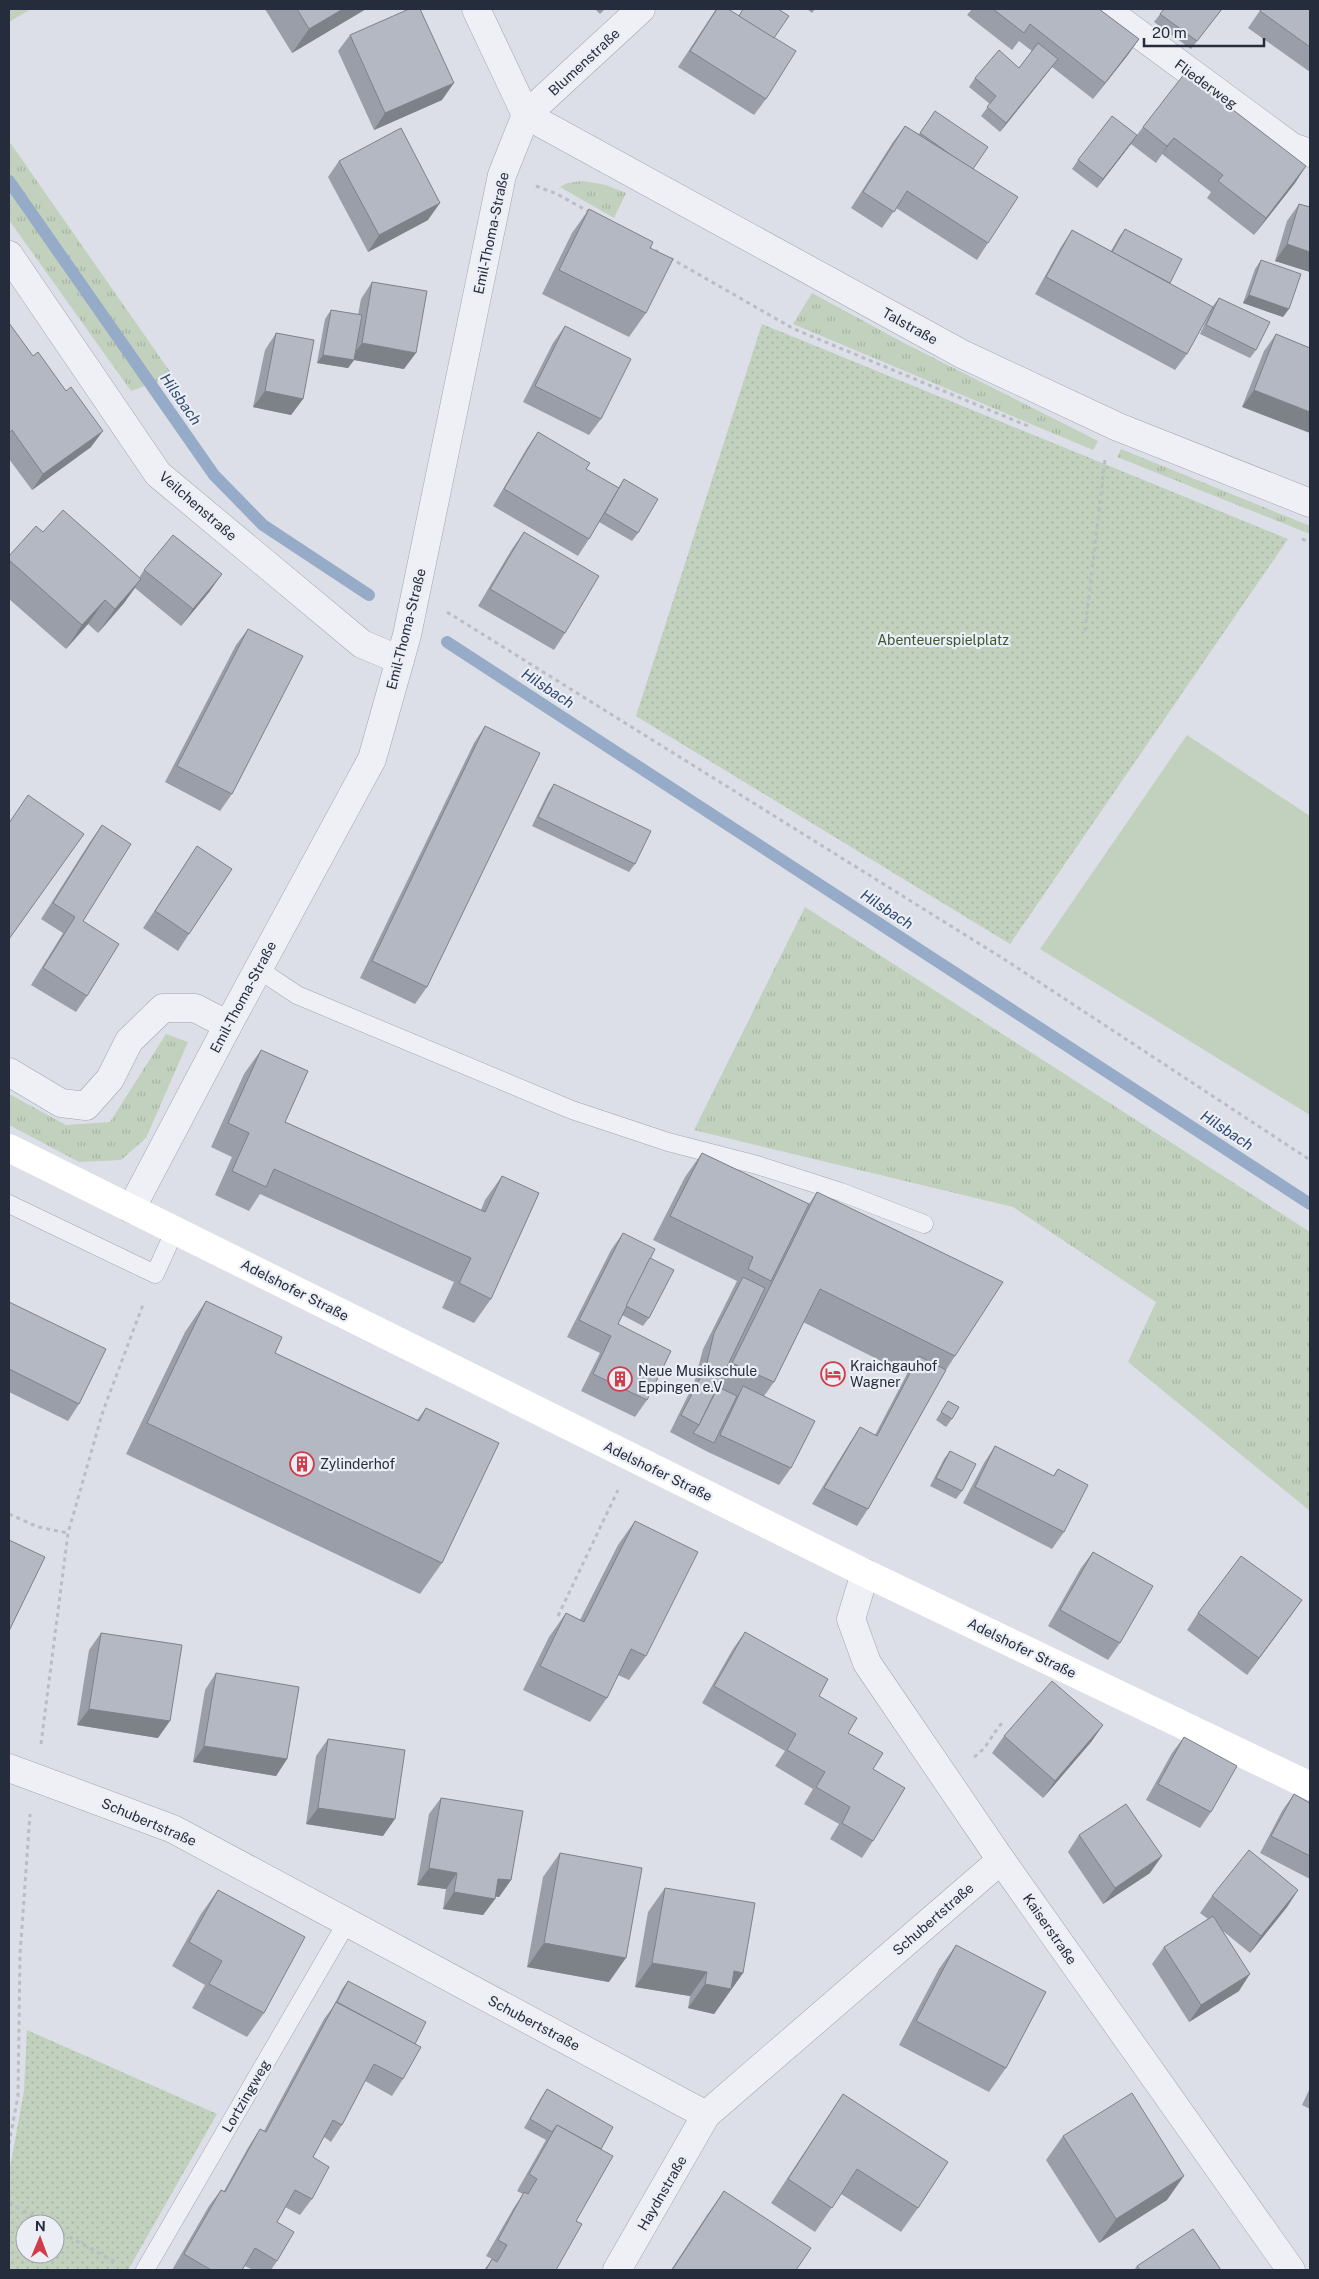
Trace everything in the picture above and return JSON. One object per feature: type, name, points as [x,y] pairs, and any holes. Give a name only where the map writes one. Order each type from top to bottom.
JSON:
[{"type":"street","points":[[476,9],[526,115]]},
{"type":"street","name":"Blumenstraße","points":[[526,115],[641,9]]},
{"type":"street","name":"Fliederweg","points":[[1105,9],[1292,147],[1310,153]]},
{"type":"street","name":"Emil-Thoma-Straße","points":[[131,1209],[372,759],[400,660],[414,600],[502,175],[526,115]]},
{"type":"street","name":"Talstraße","points":[[526,115],[962,354],[1118,426],[1310,503]]},
{"type":"street","name":"Veilchenstraße","points":[[9,255],[158,474],[362,644],[400,660]]},
{"type":"street","points":[[9,1072],[61,1103],[86,1106],[110,1080],[129,1041],[163,1008],[195,1008],[228,1025]]},
{"type":"street","name":"Adelshofer Straße","points":[[9,1148],[865,1573],[1310,1786]]},
{"type":"street","name":"Kaiserstraße","points":[[865,1573],[851,1619],[867,1662],[1001,1860],[1291,2270]]},
{"type":"street","name":"Schubertstraße","points":[[9,1768],[173,1829],[706,2116],[1001,1860]]},
{"type":"street","name":"Haydnstraße","points":[[617,2270],[706,2116]]},
{"type":"lane","points":[[258,969],[297,995],[572,1110],[668,1142],[766,1168],[841,1192],[924,1224]]},
{"type":"lane","points":[[9,1204],[155,1274],[175,1230]]},
{"type":"lane","name":"Lortzingweg","points":[[145,2270],[347,1922]]},
{"type":"path","points":[[502,175],[557,194],[600,218]]},
{"type":"path","points":[[642,242],[794,330],[1032,428]]},
{"type":"path","points":[[1084,632],[1105,458],[1118,426]]},
{"type":"path","points":[[1096,454],[1114,462]]},
{"type":"path","points":[[1301,538],[1310,542]]},
{"type":"path","points":[[414,600],[438,606],[518,658],[1007,961],[1310,1160]]},
{"type":"path","points":[[9,2144],[18,2096],[20,1955],[34,1777],[42,1741],[68,1533],[103,1411],[155,1274]]},
{"type":"path","points":[[558,1616],[633,1459]]},
{"type":"path","points":[[9,1514],[38,1527],[68,1533]]},
{"type":"path","points":[[945,1777],[984,1750],[993,1732],[1004,1721]]},
{"type":"path","points":[[9,2203],[29,2214]]},
{"type":"path","points":[[65,2234],[122,2266]]},
{"type":"green space","points":[[9,9],[31,9],[9,22]]},
{"type":"green space","points":[[9,141],[173,376],[131,391],[9,220]]},
{"type":"green space","points":[[583,181],[606,185],[626,193],[614,218],[560,187],[567,183]]},
{"type":"green space","points":[[812,293],[904,343],[1098,441],[1093,450],[793,324]]},
{"type":"green space","name":"Abenteuerspielplatz","points":[[762,324],[1288,539],[1010,944],[636,716]]},
{"type":"green space","points":[[1121,449],[1310,526],[1310,534],[1117,457]]},
{"type":"green space","points":[[1187,735],[1310,816],[1310,1115],[1040,949]]},
{"type":"green space","points":[[805,907],[1310,1232],[1310,1511],[1128,1362],[1156,1302],[1013,1207],[694,1130]]},
{"type":"green space","points":[[166,1034],[188,1042],[146,1138],[121,1160],[79,1162],[9,1125],[9,1094],[66,1125],[110,1122]]},
{"type":"green space","points":[[27,2030],[217,2114],[128,2270],[9,2270],[9,2173],[24,2091]]},
{"type":"building","points":[[297,9],[343,9],[309,29]]},
{"type":"building","points":[[409,9],[420,9],[454,83],[385,113],[350,35]]},
{"type":"building","points":[[717,9],[728,9],[796,51],[766,99],[690,51]]},
{"type":"building","points":[[743,9],[778,9],[789,16],[774,38],[739,16]]},
{"type":"building","points":[[993,9],[1099,9],[1139,39],[1105,83],[1030,24],[1024,33]]},
{"type":"building","points":[[1164,9],[1222,9],[1197,41],[1160,14]]},
{"type":"building","points":[[1261,9],[1310,9],[1310,47],[1260,11]]},
{"type":"building","points":[[1038,43],[1058,59],[1006,123],[987,107],[996,96],[975,78],[999,50],[1019,68]]},
{"type":"building","points":[[1185,73],[1306,166],[1266,218],[1218,181],[1223,175],[1174,138],[1167,146],[1143,127]]},
{"type":"building","points":[[935,111],[988,147],[973,169],[920,133]]},
{"type":"building","points":[[1112,116],[1137,135],[1103,179],[1078,160]]},
{"type":"building","points":[[905,126],[1018,197],[988,243],[907,191],[894,212],[863,192]]},
{"type":"building","points":[[401,128],[440,203],[379,235],[339,161]]},
{"type":"building","points":[[1299,204],[1310,207],[1310,252],[1287,244]]},
{"type":"building","points":[[589,209],[653,242],[650,248],[673,259],[646,313],[559,270]]},
{"type":"building","points":[[1125,229],[1182,259],[1170,283],[1112,252]]},
{"type":"building","points":[[1072,230],[1213,307],[1187,354],[1046,277]]},
{"type":"building","points":[[1261,260],[1301,274],[1289,309],[1249,295]]},
{"type":"building","points":[[372,282],[427,291],[416,353],[362,343]]},
{"type":"building","points":[[1219,298],[1270,322],[1256,350],[1206,325]]},
{"type":"building","points":[[331,310],[362,315],[354,360],[323,355]]},
{"type":"building","points":[[9,323],[33,356],[38,352],[66,391],[71,387],[103,431],[43,474],[12,430],[9,433]]},
{"type":"building","points":[[565,326],[631,359],[601,419],[535,386]]},
{"type":"building","points":[[276,333],[314,340],[303,399],[265,391]]},
{"type":"building","points":[[1276,334],[1310,348],[1310,412],[1254,390]]},
{"type":"building","points":[[538,432],[590,463],[586,469],[619,488],[589,539],[504,489]]},
{"type":"building","points":[[624,479],[658,499],[638,533],[605,513]]},
{"type":"building","points":[[63,510],[141,579],[115,609],[105,600],[82,625],[9,560],[9,556],[36,526],[43,532]]},
{"type":"building","points":[[524,532],[599,576],[565,633],[490,589]]},
{"type":"building","points":[[173,535],[222,574],[193,609],[144,570]]},
{"type":"building","points":[[248,629],[303,656],[232,794],[177,766]]},
{"type":"building","points":[[485,726],[540,753],[427,987],[372,961]]},
{"type":"building","points":[[554,784],[651,831],[635,864],[538,817]]},
{"type":"building","points":[[28,795],[84,834],[9,939],[9,823]]},
{"type":"building","points":[[102,825],[131,844],[83,921],[119,944],[87,996],[43,968],[75,917],[53,903]]},
{"type":"building","points":[[197,846],[232,869],[189,934],[155,911]]},
{"type":"building","points":[[261,1050],[308,1071],[285,1122],[485,1212],[502,1176],[539,1193],[491,1299],[459,1283],[471,1258],[274,1169],[266,1187],[232,1171],[249,1133],[228,1123]]},
{"type":"building","points":[[702,1153],[809,1204],[771,1281],[748,1269],[753,1257],[670,1216]]},
{"type":"building","points":[[817,1192],[1003,1282],[955,1356],[820,1289],[774,1382],[732,1363]]},
{"type":"building","points":[[623,1233],[655,1249],[618,1324],[671,1351],[647,1400],[593,1374],[611,1336],[579,1320]]},
{"type":"building","points":[[650,1258],[674,1270],[649,1318],[626,1306]]},
{"type":"building","points":[[743,1277],[765,1288],[699,1425],[681,1415],[706,1367],[714,1333]]},
{"type":"building","name":"Zylinderhof","points":[[206,1301],[282,1337],[275,1353],[419,1421],[426,1408],[499,1443],[442,1563],[147,1423]]},
{"type":"building","points":[[9,1302],[106,1349],[79,1404],[9,1369]]},
{"type":"building","points":[[919,1356],[946,1370],[868,1509],[824,1488],[860,1427],[877,1436]]},
{"type":"building","points":[[743,1386],[815,1421],[791,1468],[720,1435]]},
{"type":"building","points":[[718,1387],[737,1396],[714,1443],[693,1433]]},
{"type":"building","points":[[948,1401],[959,1407],[952,1419],[941,1412]]},
{"type":"building","points":[[995,1446],[1054,1476],[1058,1469],[1088,1485],[1064,1532],[975,1487]]},
{"type":"building","points":[[950,1451],[976,1464],[962,1491],[936,1478]]},
{"type":"building","points":[[635,1521],[698,1552],[646,1656],[631,1649],[607,1698],[540,1666],[566,1613],[584,1622]]},
{"type":"building","points":[[9,1540],[45,1557],[9,1631]]},
{"type":"building","points":[[1093,1552],[1153,1586],[1120,1643],[1060,1610]]},
{"type":"building","points":[[1241,1556],[1302,1600],[1259,1658],[1198,1613]]},
{"type":"building","points":[[745,1632],[828,1679],[819,1696],[857,1718],[848,1733],[883,1753],[873,1769],[905,1788],[873,1841],[842,1823],[850,1807],[816,1787],[825,1772],[787,1750],[796,1734],[714,1686]]},
{"type":"building","points":[[101,1633],[182,1645],[170,1721],[89,1709]]},
{"type":"building","points":[[216,1673],[299,1687],[287,1759],[204,1746]]},
{"type":"building","points":[[1052,1681],[1103,1725],[1055,1781],[1004,1736]]},
{"type":"building","points":[[1184,1737],[1237,1766],[1211,1812],[1158,1784]]},
{"type":"building","points":[[328,1739],[405,1750],[395,1819],[318,1808]]},
{"type":"building","points":[[1294,1794],[1310,1803],[1310,1856],[1271,1836]]},
{"type":"building","points":[[441,1798],[523,1811],[511,1880],[498,1879],[495,1899],[454,1892],[457,1873],[429,1868]]},
{"type":"building","points":[[1126,1804],[1162,1856],[1115,1888],[1079,1835]]},
{"type":"building","points":[[1249,1850],[1298,1890],[1261,1936],[1212,1896]]},
{"type":"building","points":[[560,1853],[642,1868],[626,1958],[544,1943]]},
{"type":"building","points":[[665,1888],[755,1903],[743,1973],[734,1971],[731,1989],[705,1984],[707,1972],[652,1963]]},
{"type":"building","points":[[218,1890],[305,1937],[264,2013],[209,1984],[222,1961],[189,1942]]},
{"type":"building","points":[[1213,1916],[1250,1974],[1201,2005],[1164,1947]]},
{"type":"building","points":[[956,1945],[1046,1992],[1006,2068],[916,2021]]},
{"type":"building","points":[[348,1981],[426,2022],[415,2044],[337,2002]]},
{"type":"building","points":[[336,2002],[421,2047],[403,2079],[374,2064],[342,2125],[333,2120],[313,2157],[329,2167],[312,2199],[295,2190],[277,2222],[294,2232],[277,2261],[255,2248],[242,2270],[211,2270],[184,2254],[221,2190],[225,2192],[260,2129],[266,2132]]},
{"type":"building","points":[[547,2089],[613,2127],[601,2149],[557,2125],[552,2132],[530,2119]]},
{"type":"building","points":[[1132,2093],[1184,2176],[1116,2219],[1063,2136]]},
{"type":"building","points":[[843,2094],[948,2162],[918,2208],[857,2169],[832,2208],[788,2179]]},
{"type":"building","points":[[557,2125],[613,2156],[576,2221],[582,2224],[556,2270],[486,2270],[492,2259],[497,2262],[507,2245],[498,2240],[524,2192],[528,2194],[537,2179],[529,2174]]},
{"type":"building","points":[[724,2191],[811,2248],[796,2270],[672,2270]]},
{"type":"building","points":[[1193,2229],[1221,2270],[1140,2270],[1137,2266]]},
{"type":"waterway","name":"Hilsbach","points":[[9,181],[214,475],[263,525],[369,595]]},
{"type":"waterway","name":"Hilsbach","points":[[447,642],[1310,1204]]},
{"type":"place","name":"Kraichgauhof Wagner","points":[[833,1374]]},
{"type":"place","name":"Neue Musikschule Eppingen e.V","points":[[620,1379]]},
{"type":"place","name":"Zylinderhof","points":[[302,1464]]}]
